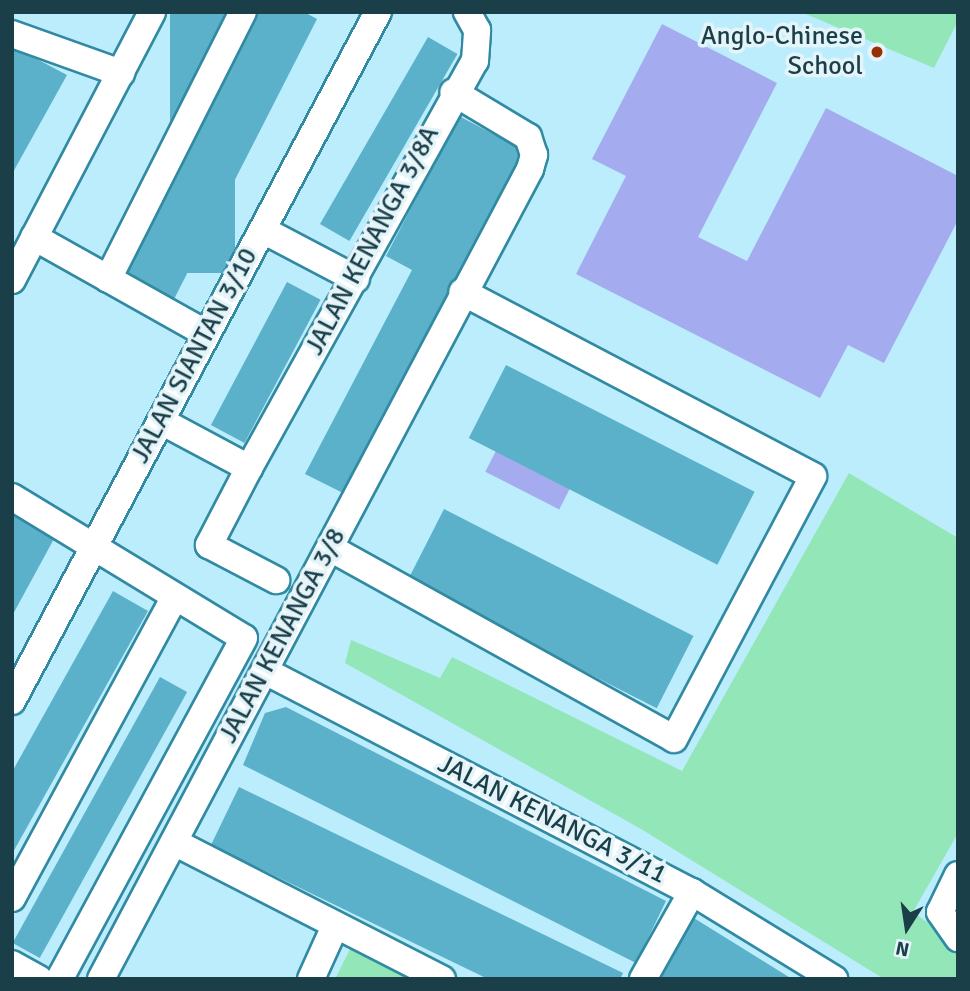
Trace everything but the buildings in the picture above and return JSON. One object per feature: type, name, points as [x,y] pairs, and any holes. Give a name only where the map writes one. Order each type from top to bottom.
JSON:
[{"type":"street","points":[[12,280],[152,12]]},
{"type":"street","points":[[108,279],[243,12]]},
{"type":"street","name":"JALAN KENANGA 3/8A","points":[[276,580],[209,545],[249,468],[356,279],[453,92],[475,61],[477,30],[467,12]]},
{"type":"street","name":"JALAN SIANTAN 3/10","points":[[12,701],[263,230],[370,15]]},
{"type":"street","points":[[12,34],[121,73]]},
{"type":"street","name":"JALAN KENANGA 3/8","points":[[101,979],[330,548],[534,155],[528,137],[453,92]]},
{"type":"street","points":[[263,230],[356,279]]},
{"type":"street","points":[[34,237],[207,334]]},
{"type":"street","points":[[330,548],[674,739],[813,476],[461,292]]},
{"type":"street","points":[[161,421],[249,468]]},
{"type":"street","points":[[12,497],[244,638],[60,979]]},
{"type":"street","points":[[12,898],[175,597]]},
{"type":"street","name":"JALAN KENANGA 3/11","points":[[265,671],[692,892],[834,979]]},
{"type":"street","points":[[174,842],[442,979]]},
{"type":"street","points":[[958,875],[940,912],[958,938]]},
{"type":"street","points":[[643,979],[692,892]]},
{"type":"street","points":[[311,979],[335,926]]},
{"type":"street","points":[[12,964],[39,979]]},
{"type":"green space","points":[[801,12],[958,12],[958,21],[934,68]]},
{"type":"green space","points":[[849,473],[958,538],[958,833],[913,912],[958,945],[958,979],[884,979],[641,829],[345,663],[351,640],[440,678],[452,657],[682,771]]},
{"type":"green space","points":[[354,941],[429,979],[335,979]]},
{"type":"water","points":[[662,24],[777,83],[698,237],[747,261],[826,108],[958,176],[958,220],[884,363],[848,345],[820,398],[576,274],[626,176],[592,159]]},
{"type":"water","points":[[503,437],[577,475],[559,509],[485,472]]},
{"type":"place","name":"Anglo-Chinese School","points":[[877,52]]}]
